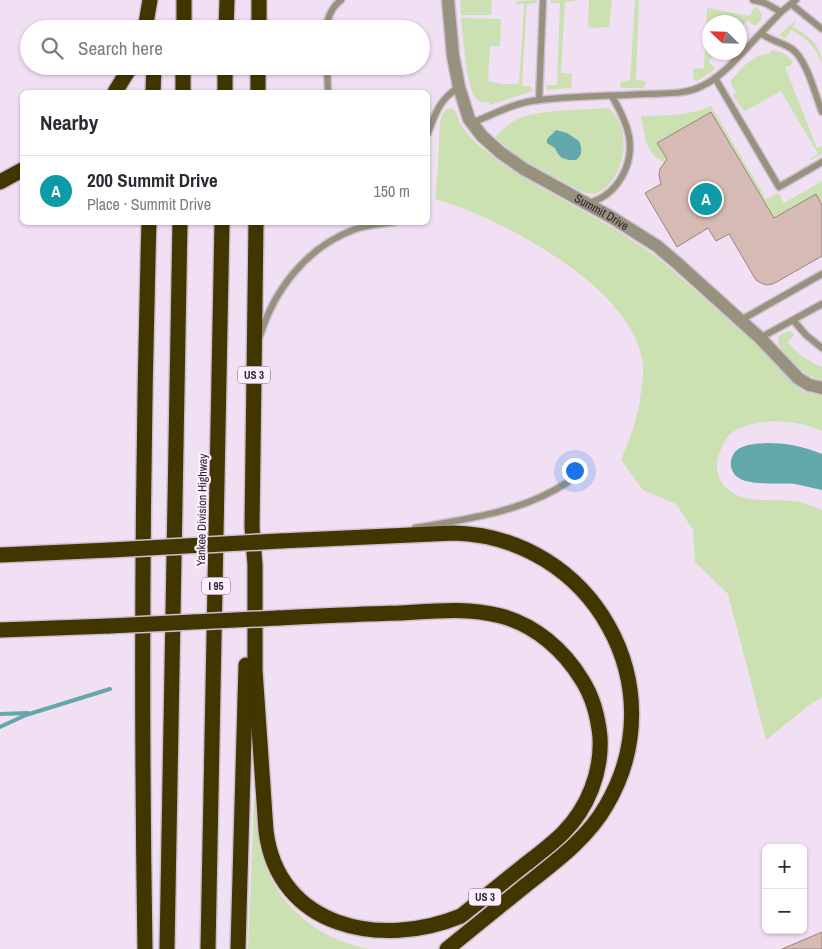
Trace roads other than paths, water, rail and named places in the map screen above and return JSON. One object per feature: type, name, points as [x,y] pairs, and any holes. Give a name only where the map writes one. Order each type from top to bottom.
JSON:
[{"type":"highway","points":[[147,20],[152,0]]},
{"type":"highway","points":[[152,0],[153,20]]},
{"type":"highway","points":[[184,0],[184,20]]},
{"type":"highway","points":[[226,20],[227,0]]},
{"type":"highway","points":[[259,0],[259,20]]},
{"type":"highway","points":[[116,90],[125,75]]},
{"type":"highway","points":[[153,90],[154,75]]},
{"type":"highway","points":[[183,75],[183,90]]},
{"type":"highway","points":[[225,75],[225,90]]},
{"type":"highway","points":[[258,75],[258,90]]},
{"type":"highway","points":[[0,182],[20,171]]},
{"type":"highway","points":[[145,949],[142,673],[146,342],[150,225]]},
{"type":"highway","points":[[167,949],[180,225]]},
{"type":"highway","name":"Yankee Division Highway","points":[[208,949],[222,225]]},
{"type":"highway","name":"US 3","points":[[0,630],[108,626],[278,618],[442,611],[470,611],[513,620],[533,630],[558,649],[579,674],[590,696],[597,718],[600,752],[596,776],[588,797],[577,816],[554,841],[460,916],[443,928],[425,936],[398,942],[370,941],[343,934],[310,915],[284,886],[274,866],[267,844],[255,670],[255,565],[252,526],[256,225]]},
{"type":"highway","points":[[238,949],[246,695],[247,564],[252,526]]},
{"type":"highway","points":[[0,555],[443,533],[502,540],[546,560],[575,582],[591,600],[612,631],[621,654],[630,689],[632,721],[630,738],[617,785],[600,815],[585,835],[447,949]]},
{"type":"street","name":"Summit Drive","points":[[448,0],[453,56],[459,87],[472,124],[487,141],[511,160],[540,178],[628,227],[657,246],[741,320],[802,381],[822,388]]},
{"type":"lane","points":[[328,20],[330,12],[340,0]]},
{"type":"lane","points":[[539,100],[544,0]]},
{"type":"lane","points":[[753,0],[765,3],[781,12]]},
{"type":"lane","points":[[472,124],[515,105],[539,100],[685,92],[701,87],[726,69],[793,2],[822,29]]},
{"type":"lane","points":[[761,33],[768,39],[790,48],[800,57],[822,112]]},
{"type":"lane","points":[[327,75],[328,90]]},
{"type":"lane","points":[[715,78],[779,187],[822,162]]},
{"type":"lane","points":[[430,128],[441,102],[459,87]]},
{"type":"lane","points":[[586,203],[602,198],[612,190],[620,179],[628,157],[630,143],[628,130],[612,96]]},
{"type":"lane","points":[[254,365],[258,342],[270,309],[286,282],[298,267],[324,246],[343,235],[362,228],[378,225]]},
{"type":"lane","points":[[741,320],[822,274]]},
{"type":"lane","points":[[760,338],[822,304]]},
{"type":"lane","points":[[793,320],[806,336],[822,348]]},
{"type":"lane","points":[[370,537],[512,508],[550,493],[568,482]]},
{"type":"waterway","points":[[0,727],[26,715],[110,689]]},
{"type":"waterway","points":[[0,714],[28,713]]},
{"type":"place","name":"200 Summit Drive","points":[[706,199]]}]
